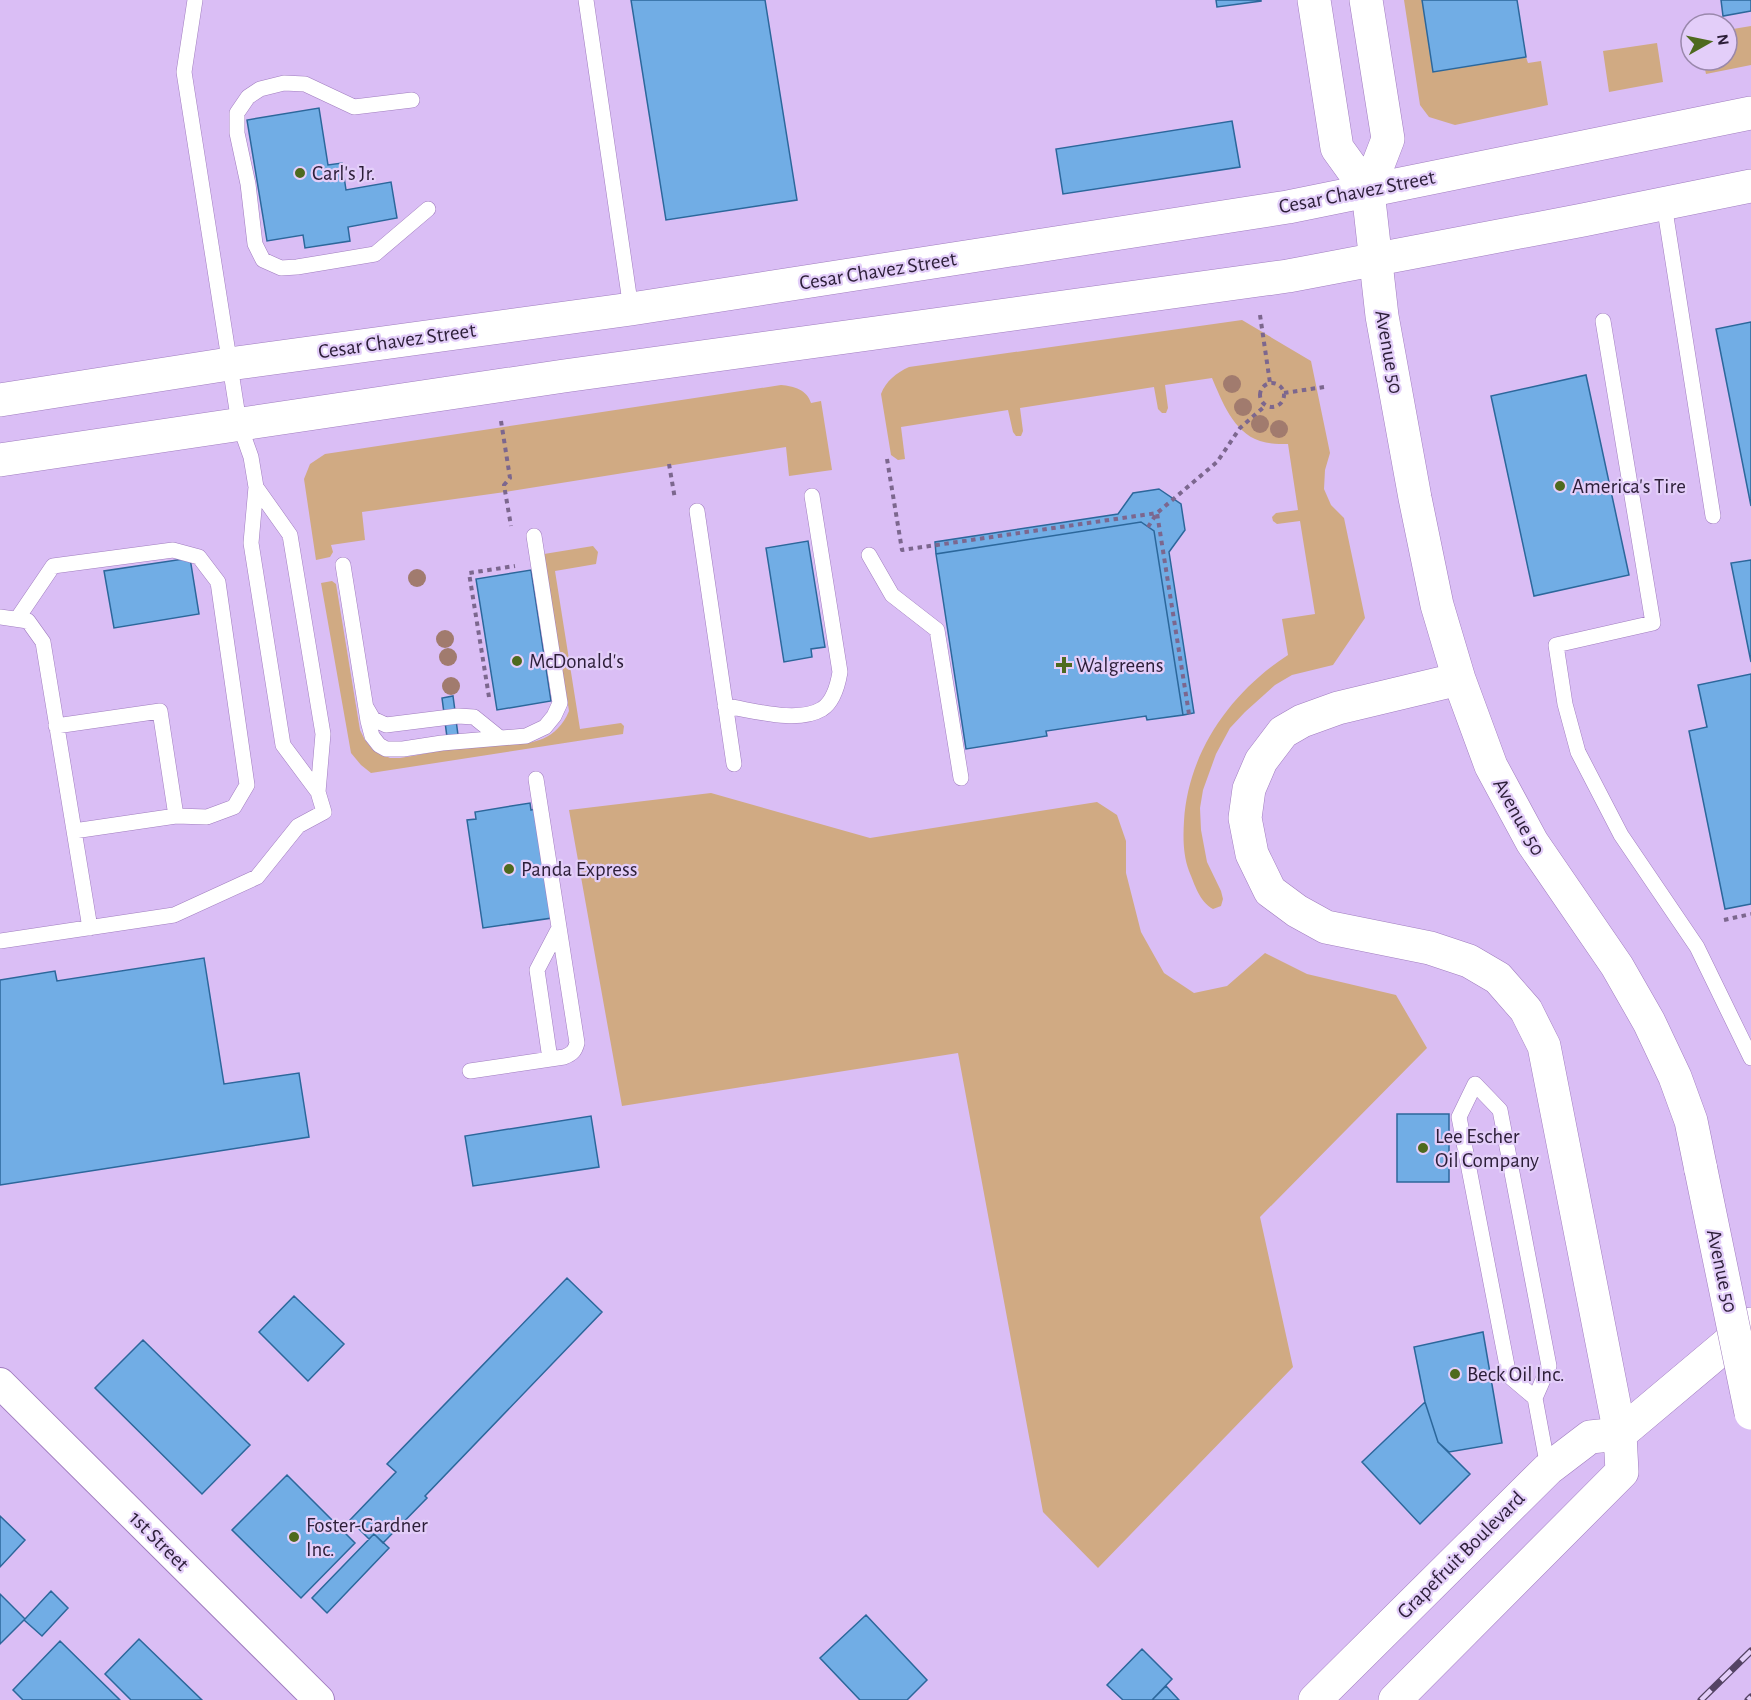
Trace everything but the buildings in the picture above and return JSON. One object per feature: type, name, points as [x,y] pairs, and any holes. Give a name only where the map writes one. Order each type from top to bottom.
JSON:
[{"type":"main road","name":"Avenue 50","points":[[1314,0],[1337,148],[1368,191]]},
{"type":"main road","name":"Avenue 50","points":[[1366,0],[1388,139],[1368,191],[1383,325],[1437,605],[1459,679],[1491,766],[1532,842],[1617,966],[1649,1022],[1675,1077],[1687,1110],[1701,1170],[1751,1413]]},
{"type":"main road","name":"Cesar Chavez Street","points":[[0,400],[229,364],[631,309],[1288,207],[1751,113]]},
{"type":"main road","points":[[0,460],[576,374],[1288,276],[1751,186]]},
{"type":"main road","points":[[1395,1700],[1622,1472],[1620,1434],[1544,1046],[1526,1010],[1498,978],[1469,961],[1430,948],[1326,927],[1297,911],[1270,891],[1252,854],[1245,818],[1249,789],[1261,761],[1283,732],[1302,721],[1338,708],[1459,679]]},
{"type":"main road","points":[[1620,1434],[1751,1324]]},
{"type":"main road","name":"Grapefruit Boulevard","points":[[1315,1700],[1548,1469],[1590,1437],[1620,1434]]},
{"type":"street","name":"1st Street","points":[[0,1383],[318,1700]]},
{"type":"lane","points":[[0,941],[174,915],[257,877],[298,826],[324,812],[318,792],[283,745],[251,543],[256,488],[252,457],[239,423],[184,72],[195,0]]},
{"type":"lane","points":[[586,0],[631,309]]},
{"type":"lane","points":[[412,100],[354,107],[305,84],[284,83],[260,89],[248,97],[237,113],[237,133],[248,184],[255,244],[263,260],[281,268],[375,254],[429,209]]},
{"type":"lane","points":[[1664,204],[1713,516]]},
{"type":"lane","points":[[1603,321],[1653,623],[1556,645],[1565,704],[1578,752],[1621,835],[1697,948],[1751,1058]]},
{"type":"lane","points":[[256,488],[290,535],[323,734],[318,792]]},
{"type":"lane","points":[[725,706],[794,717],[823,708],[837,688],[840,672],[812,495]]},
{"type":"lane","points":[[697,511],[734,764]]},
{"type":"lane","points":[[343,566],[365,704],[372,736],[379,745],[386,749],[526,736],[544,727],[554,716],[560,703],[534,536]]},
{"type":"lane","points":[[17,619],[54,566],[173,550],[199,557],[218,582],[247,785],[234,807],[207,816],[176,816],[74,831]]},
{"type":"lane","points":[[869,555],[892,595],[938,630],[961,778]]},
{"type":"lane","points":[[0,617],[28,621],[43,642],[90,928]]},
{"type":"lane","points":[[365,704],[373,719],[386,724],[439,717],[474,717],[500,738]]},
{"type":"lane","points":[[57,726],[160,711],[176,816]]},
{"type":"lane","points":[[470,1071],[571,1054],[577,1043],[536,779]]},
{"type":"lane","points":[[550,1059],[537,970],[559,928]]},
{"type":"lane","points":[[1535,1398],[1509,1376],[1459,1117],[1475,1084],[1500,1110],[1549,1366],[1535,1398],[1548,1469]]},
{"type":"path","points":[[1260,315],[1270,383]]},
{"type":"path","points":[[1270,383],[1278,384],[1284,393],[1283,402],[1277,407],[1265,405],[1260,394],[1263,387],[1270,383]]},
{"type":"path","points":[[1284,393],[1324,387]]},
{"type":"path","points":[[1148,526],[1157,513],[1217,462],[1240,428],[1265,405]]},
{"type":"path","points":[[501,421],[510,478],[504,485],[506,492]]},
{"type":"path","points":[[887,459],[902,550],[1157,513]]},
{"type":"path","points":[[1157,513],[1189,714]]},
{"type":"path","points":[[489,699],[469,573],[526,564],[529,558],[537,556]]},
{"type":"path","points":[[477,622],[483,621]]},
{"type":"path","points":[[1724,920],[1751,914]]},
{"type":"shaded area","points":[[1404,0],[1422,0],[1433,72],[1526,57],[1528,63],[1541,61],[1548,105],[1455,125],[1429,117],[1420,105]]},
{"type":"shaded area","points":[[1751,26],[1751,65],[1739,67],[1739,28]]},
{"type":"shaded area","points":[[1657,43],[1663,82],[1609,92],[1603,51]]},
{"type":"shaded area","points":[[1242,320],[1311,361],[1330,453],[1325,470],[1324,489],[1331,505],[1344,518],[1365,618],[1333,665],[1292,675],[1275,685],[1230,728],[1216,754],[1203,790],[1200,808],[1201,830],[1207,862],[1223,899],[1221,906],[1213,909],[1204,902],[1198,892],[1187,865],[1185,852],[1184,821],[1187,796],[1194,771],[1216,726],[1231,706],[1267,670],[1288,655],[1282,619],[1315,614],[1300,521],[1277,524],[1272,517],[1276,513],[1298,510],[1288,444],[1260,441],[1243,431],[1230,415],[1212,378],[1165,385],[1168,408],[1166,413],[1158,409],[1154,387],[1020,408],[1023,431],[1021,436],[1016,436],[1013,432],[1008,410],[901,427],[905,459],[898,460],[891,455],[881,394],[892,378],[909,367]]},
{"type":"shaded area","points":[[781,385],[799,390],[811,403],[821,401],[832,470],[789,476],[786,447],[505,492],[362,512],[365,540],[331,545],[333,552],[330,557],[316,560],[304,479],[310,464],[325,454]]},
{"type":"shaded area","points":[[593,546],[598,552],[596,564],[555,571],[580,729],[621,723],[624,726],[623,734],[371,773],[361,765],[351,753],[321,583],[332,581],[336,584],[360,730],[373,750],[390,758],[400,758],[465,746],[524,744],[550,735],[561,725],[569,711],[544,554]]},
{"type":"shaded area","points":[[711,793],[870,838],[1097,802],[1117,815],[1126,841],[1126,873],[1141,932],[1164,973],[1194,993],[1227,986],[1265,953],[1307,974],[1396,995],[1427,1048],[1260,1217],[1293,1367],[1098,1568],[1043,1512],[958,1053],[622,1106],[569,810]]},
{"type":"railway","points":[[1701,1700],[1751,1651]]},
{"type":"railway","points":[[1748,1700],[1751,1697]]},
{"type":"place","name":"Carl's Jr.","points":[[300,173]]},
{"type":"place","name":"America's Tire","points":[[1560,486]]},
{"type":"place","name":"McDonald's","points":[[517,661]]},
{"type":"place","name":"Walgreens","points":[[1064,665]]},
{"type":"place","name":"Panda Express","points":[[509,869]]},
{"type":"place","name":"Lee Escher Oil Company","points":[[1423,1148]]},
{"type":"place","name":"Beck Oil Inc.","points":[[1455,1374]]},
{"type":"place","name":"Foster-Gardner Inc.","points":[[294,1537]]}]
